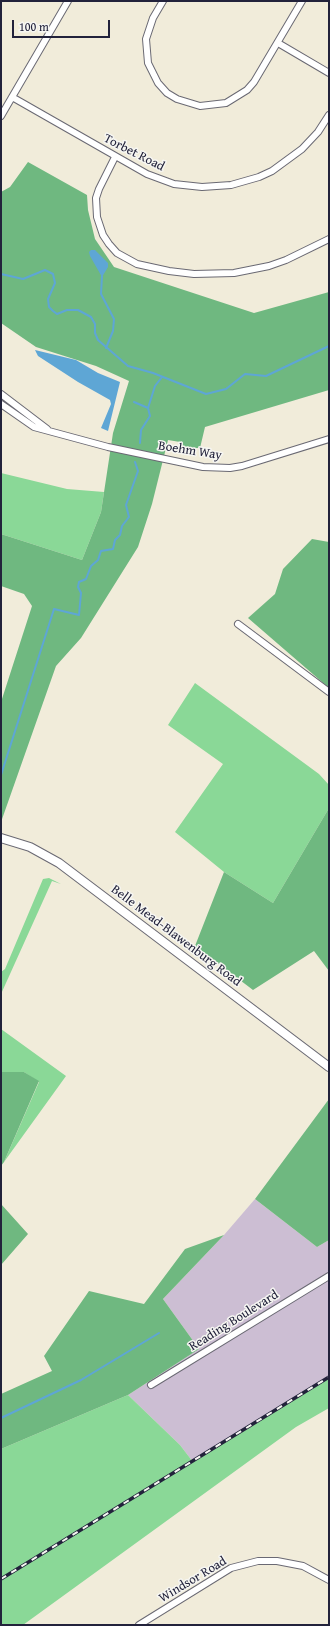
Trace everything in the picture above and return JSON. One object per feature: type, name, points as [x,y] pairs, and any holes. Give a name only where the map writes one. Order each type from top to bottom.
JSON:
[{"type":"street","points":[[1,116],[68,1]]},
{"type":"street","points":[[162,1],[153,18],[146,39],[148,63],[158,84],[177,99],[188,104],[214,106],[237,98],[254,82],[302,1]]},
{"type":"street","points":[[278,43],[329,73]]},
{"type":"street","name":"Torbet Road","points":[[12,97],[147,174],[174,184],[202,187],[231,185],[258,177],[282,165],[311,141],[329,116]]},
{"type":"street","points":[[115,157],[96,198],[97,217],[102,235],[108,244],[117,253],[137,264],[169,271],[194,274],[234,273],[269,266],[286,260],[329,239]]},
{"type":"street","name":"Boehm Way","points":[[1,394],[47,429]]},
{"type":"street","name":"Boehm Way","points":[[1,404],[34,427],[47,429],[108,447],[202,467],[230,468],[254,464],[329,439]]},
{"type":"street","points":[[238,624],[329,692]]},
{"type":"street","name":"Belle Mead-Blawenburg Road","points":[[1,838],[30,847],[59,863],[329,1067]]},
{"type":"street","name":"Reading Boulevard","points":[[151,1385],[329,1276]]},
{"type":"street","name":"Windsor Road","points":[[139,1625],[230,1568],[258,1561],[277,1561],[303,1566],[329,1580]]},
{"type":"shaded area","points":[[255,1199],[317,1247],[329,1240],[329,1377],[193,1462],[180,1445],[128,1395],[199,1349],[163,1299],[224,1235]]},
{"type":"green space","points":[[28,162],[87,195],[88,210],[95,239],[114,267],[254,313],[329,292],[329,390],[205,427],[200,448],[185,448],[180,442],[168,440],[152,504],[138,547],[81,638],[56,666],[1,822],[1,702],[32,606],[24,594],[1,586],[1,534],[82,560],[101,512],[113,433],[129,381],[96,366],[36,347],[1,323],[1,192],[10,187]]},
{"type":"green space","points":[[1,473],[67,489],[104,492],[101,512],[82,560],[1,534]]},
{"type":"green space","points":[[312,539],[329,542],[329,688],[248,618],[275,594],[283,569]]},
{"type":"green space","points":[[195,683],[319,774],[329,785],[329,808],[273,903],[224,872],[175,832],[223,764],[168,725]]},
{"type":"green space","points":[[329,808],[329,971],[314,951],[253,990],[195,946],[224,872],[273,903]]},
{"type":"green space","points":[[49,878],[61,884],[52,881],[1,994],[1,972],[5,969],[43,879]]},
{"type":"green space","points":[[1,1029],[66,1076],[4,1162],[39,1082],[24,1072],[1,1072]]},
{"type":"green space","points":[[1,1072],[24,1072],[39,1081],[1,1166]]},
{"type":"green space","points":[[329,1099],[329,1240],[317,1247],[255,1199]]},
{"type":"green space","points":[[1,1204],[28,1234],[1,1265]]},
{"type":"green space","points":[[224,1235],[163,1299],[199,1349],[128,1395],[1,1449],[1,1394],[52,1371],[44,1356],[89,1291],[144,1304],[185,1249]]},
{"type":"green space","points":[[329,1377],[329,1408],[296,1427],[23,1625],[1,1625],[1,1449],[128,1395],[180,1445],[193,1462]]},
{"type":"water","points":[[91,250],[95,250],[108,263],[108,267],[102,277],[90,256],[89,252]]},
{"type":"water","points":[[35,350],[76,360],[98,373],[120,382],[108,431],[101,428],[111,404],[110,400],[78,382],[38,356]]},
{"type":"waterway","points":[[1,274],[23,279],[45,270],[53,274],[55,283],[48,299],[49,307],[53,311],[57,314],[67,310],[78,310],[91,317],[95,324],[95,333],[98,340],[128,366],[153,373],[206,394],[226,389],[245,374],[266,376],[329,346]]},
{"type":"waterway","points":[[102,276],[101,294],[114,319],[113,331],[106,348]]},
{"type":"waterway","points":[[140,443],[141,430],[150,416],[148,408],[155,386],[162,377]]},
{"type":"waterway","points":[[134,402],[148,408]]},
{"type":"waterway","points":[[1,775],[54,609],[79,615],[81,593],[78,587],[79,582],[86,579],[91,566],[98,560],[101,551],[113,549],[115,540],[120,535],[122,526],[129,517],[126,505],[138,471],[135,462]]},
{"type":"waterway","points":[[1,1418],[81,1380],[159,1333]]},
{"type":"railway","points":[[1,1579],[329,1377]]}]
